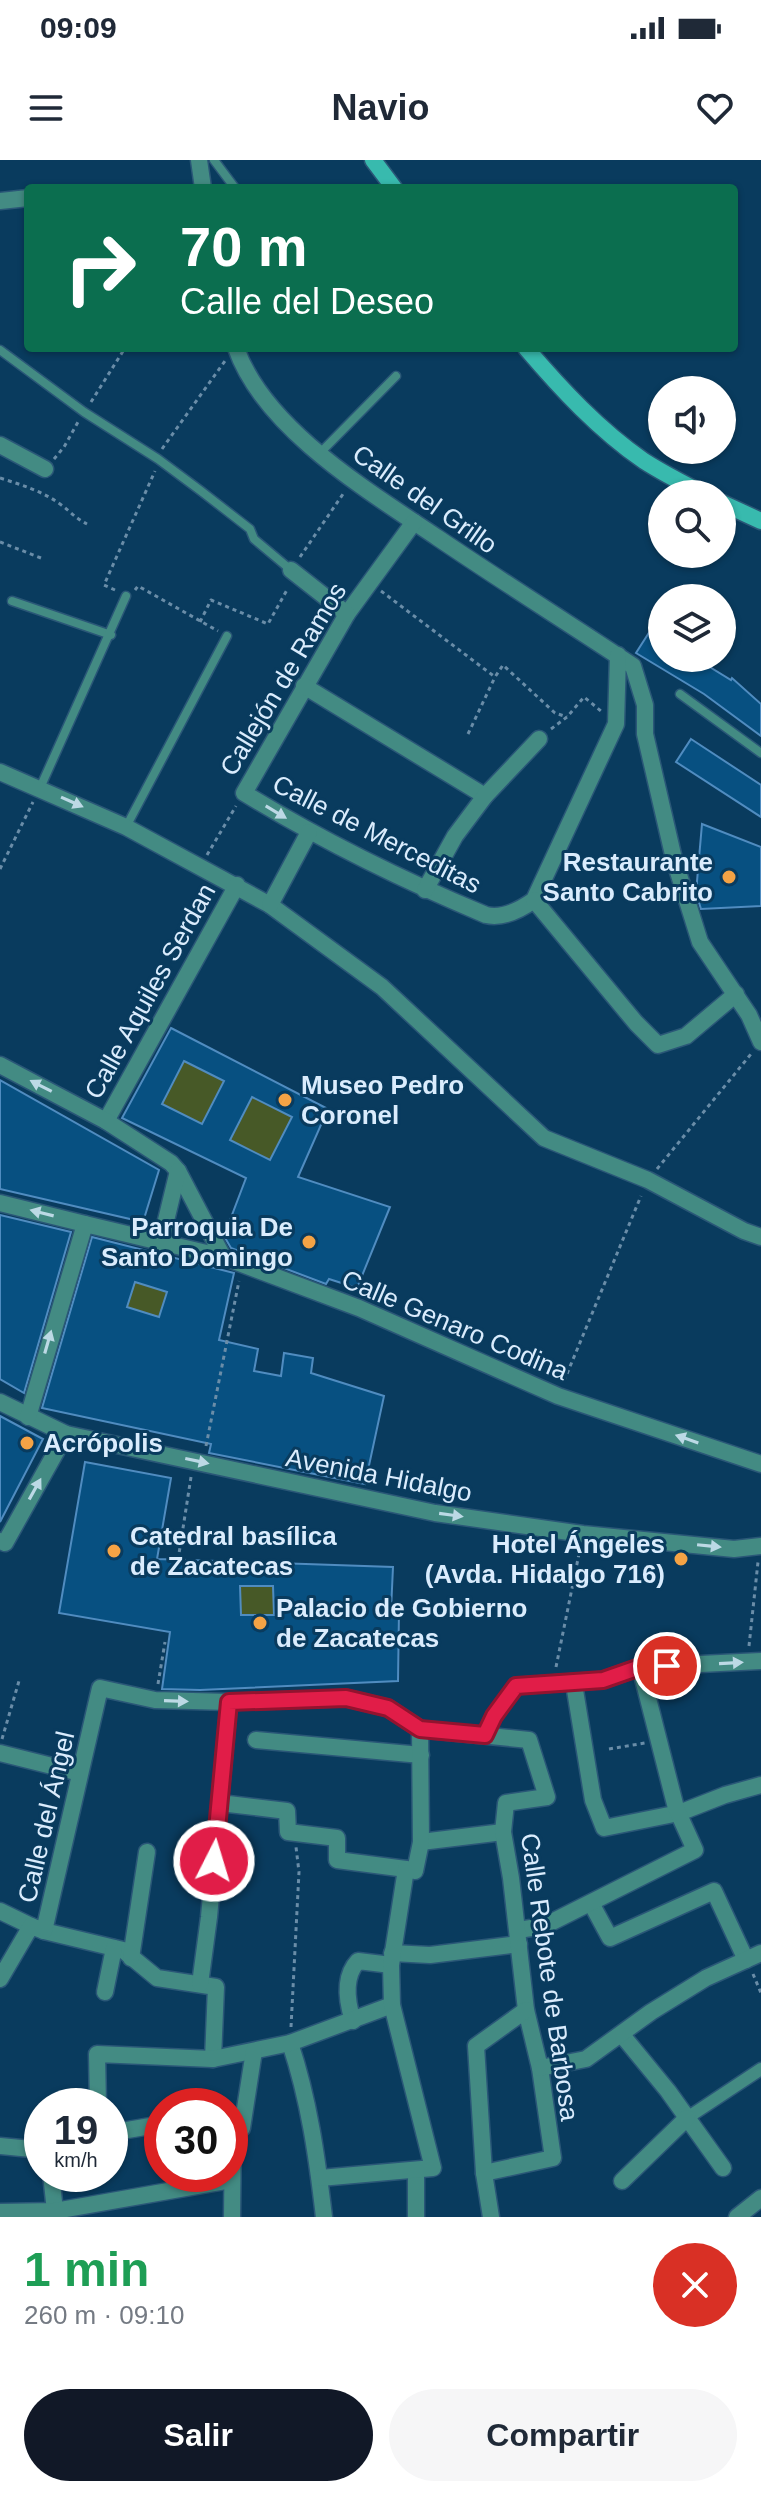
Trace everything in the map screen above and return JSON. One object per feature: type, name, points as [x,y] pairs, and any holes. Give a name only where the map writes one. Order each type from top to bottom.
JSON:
[{"type":"main road","points":[[373,160],[391,184]]},
{"type":"main road","points":[[530,352],[575,403],[619,442],[679,480]]},
{"type":"main road","points":[[736,509],[761,521]]},
{"type":"street","points":[[199,160],[202,184]]},
{"type":"street","points":[[0,201],[24,198]]},
{"type":"street","name":"Calle del Grillo","points":[[231,354],[291,429],[319,454],[414,522],[618,655]]},
{"type":"street","points":[[0,445],[45,469]]},
{"type":"street","name":"Callejón de Ramos","points":[[244,793],[347,614],[414,522]]},
{"type":"street","points":[[293,572],[347,614]]},
{"type":"street","points":[[618,655],[616,724],[534,900],[636,1023],[658,1045],[686,1036],[736,994]]},
{"type":"street","points":[[618,655],[633,666],[639,678],[645,705],[645,734],[674,859],[700,942],[749,1015],[759,1044]]},
{"type":"street","points":[[304,686],[485,796]]},
{"type":"street","points":[[425,890],[455,836],[485,796],[539,739]]},
{"type":"street","points":[[0,772],[126,827],[270,905],[382,987],[544,1138],[648,1180],[761,1237]]},
{"type":"street","name":"Calle de Merceditas","points":[[244,793],[309,832],[425,890],[494,917],[521,910],[534,900]]},
{"type":"street","points":[[270,905],[309,832]]},
{"type":"street","name":"Calle Aquiles Serdan","points":[[106,1121],[237,885]]},
{"type":"street","points":[[0,1065],[106,1121],[171,1163],[223,1257]]},
{"type":"street","points":[[161,1241],[178,1171]]},
{"type":"street","name":"Calle Genaro Codina","points":[[0,1203],[223,1257],[359,1308],[558,1396],[761,1464]]},
{"type":"street","points":[[28,1417],[85,1224]]},
{"type":"street","name":"Avenida Hidalgo","points":[[0,1402],[66,1434],[200,1454],[435,1513],[583,1534],[734,1549],[760,1546]]},
{"type":"street","points":[[2,1542],[66,1434]]},
{"type":"street","points":[[155,1700],[229,1702],[346,1698],[388,1708],[420,1729],[485,1735],[494,1716],[516,1686],[603,1680],[640,1667],[754,1662]]},
{"type":"street","points":[[353,2021],[347,2000],[352,1967],[358,1961],[430,1955],[518,1937],[695,1850],[679,1813],[665,1767],[640,1667]]},
{"type":"street","points":[[574,1684],[593,1800],[604,1828],[679,1813],[761,1785]]},
{"type":"street","name":"Calle del Ángel","points":[[0,1979],[38,1928],[84,1765],[100,1688],[155,1700]]},
{"type":"street","points":[[200,1984],[229,1702]]},
{"type":"street","points":[[220,1803],[287,1811],[291,1831],[337,1838],[337,1860],[415,1871],[421,1842],[420,1729]]},
{"type":"street","name":"Calle Rebote de Barbosa","points":[[484,2173],[553,2158],[540,2068],[526,2010],[503,1832],[506,1803],[547,1797],[529,1740],[485,1735]]},
{"type":"street","points":[[256,1740],[421,1755]]},
{"type":"street","points":[[0,1753],[80,1773]]},
{"type":"street","points":[[421,1842],[503,1832]]},
{"type":"street","points":[[131,1958],[147,1852]]},
{"type":"street","points":[[406,1869],[392,1959],[392,2005],[424,2169],[416,2217]]},
{"type":"street","points":[[540,2068],[586,2059],[651,2012],[706,1978],[754,1956],[714,1891],[610,1938],[591,1903]]},
{"type":"street","points":[[0,1911],[38,1928],[123,1950],[157,1978],[216,1987],[213,2059]]},
{"type":"street","points":[[105,1992],[114,1948]]},
{"type":"street","points":[[98,2088],[97,2054],[213,2059],[290,2043],[392,2005]]},
{"type":"street","points":[[491,2217],[484,2173],[476,2046],[526,2010]]},
{"type":"street","points":[[622,2035],[723,2168]]},
{"type":"street","points":[[290,2043],[304,2082],[324,2217]]},
{"type":"street","points":[[248,2090],[254,2051]]},
{"type":"street","points":[[622,2181],[687,2118],[761,2069]]},
{"type":"street","points":[[0,2146],[24,2148]]},
{"type":"street","points":[[320,2178],[424,2169]]},
{"type":"street","points":[[53,2192],[55,2211]]},
{"type":"street","points":[[0,2212],[108,2209],[180,2192]]},
{"type":"street","points":[[231,2192],[232,2217]]},
{"type":"street","points":[[738,2217],[761,2198]]},
{"type":"lane","points":[[214,160],[232,184]]},
{"type":"lane","points":[[0,350],[84,412],[158,459],[250,529],[254,539],[293,572]]},
{"type":"lane","points":[[319,454],[396,376]]},
{"type":"lane","points":[[40,788],[126,596]]},
{"type":"lane","points":[[12,601],[111,635]]},
{"type":"lane","points":[[126,827],[227,636]]},
{"type":"lane","points":[[680,694],[761,753]]},
{"type":"path","points":[[104,585],[153,476],[164,443],[231,354]]},
{"type":"path","points":[[0,478],[36,489],[64,506],[73,518],[87,524]]},
{"type":"path","points":[[200,622],[211,600],[268,624],[293,572],[353,480]]},
{"type":"path","points":[[0,542],[41,558]]},
{"type":"path","points":[[369,582],[495,677]]},
{"type":"path","points":[[126,596],[138,586],[227,636]]},
{"type":"path","points":[[468,734],[503,665],[555,713],[567,717]]},
{"type":"path","points":[[539,739],[567,717],[584,697]]},
{"type":"path","points":[[0,869],[40,788]]},
{"type":"path","name":"Callejón de Ramos","points":[[201,866],[244,793]]},
{"type":"path","points":[[558,1396],[648,1180],[759,1044]]},
{"type":"path","points":[[178,1560],[243,1266]]},
{"type":"path","points":[[552,1685],[583,1534]]},
{"type":"path","points":[[754,1662],[760,1546]]},
{"type":"path","points":[[155,1700],[165,1642]]},
{"type":"path","points":[[0,1744],[19,1681]]},
{"type":"path","points":[[609,1749],[660,1740]]},
{"type":"path","points":[[290,2043],[299,1872],[291,1831]]},
{"type":"path","points":[[754,1956],[761,1993]]},
{"type":"green space","points":[[184,1061],[224,1081],[202,1124],[162,1104]]},
{"type":"green space","points":[[252,1097],[292,1117],[270,1160],[230,1140]]},
{"type":"green space","points":[[129,1276],[167,1292],[159,1317],[127,1307],[131,1295],[124,1293]]},
{"type":"green space","points":[[240,1586],[273,1586],[274,1615],[241,1615]]},
{"type":"building","points":[[648,634],[648,660],[636,653]]},
{"type":"building","points":[[668,672],[718,672],[732,678],[761,704],[761,736],[704,694]]},
{"type":"building","points":[[691,739],[761,785],[761,817],[676,762]]},
{"type":"building","name":"Restaurante Santo Cabrito","points":[[702,824],[761,847],[761,906],[701,909],[696,893]]},
{"type":"building","points":[[171,1028],[328,1109],[298,1177],[390,1207],[357,1288],[329,1279],[326,1284],[231,1248],[224,1236],[246,1178],[122,1118]],"holes":[[[184,1061],[224,1081],[202,1124],[162,1104]],[[252,1097],[292,1117],[270,1160],[230,1140]]]},
{"type":"building","points":[[0,1080],[159,1170],[143,1222],[0,1189]]},
{"type":"building","points":[[0,1215],[71,1232],[24,1393],[0,1379]]},
{"type":"building","points":[[92,1237],[234,1273],[219,1340],[258,1349],[254,1371],[281,1376],[284,1353],[313,1358],[311,1373],[384,1396],[365,1484],[209,1453],[211,1444],[42,1408]],"holes":[[[135,1282],[167,1292],[159,1317],[127,1307]]]},
{"type":"building","points":[[0,1416],[43,1439],[0,1522]]},
{"type":"building","points":[[85,1462],[171,1478],[157,1559],[393,1567],[391,1610],[399,1611],[398,1681],[162,1689],[170,1632],[59,1613]],"holes":[[[240,1586],[273,1586],[274,1615],[241,1615]]]},
{"type":"place","name":"Restaurante Santo Cabrito","points":[[729,877]]},
{"type":"place","name":"Museo Pedro Coronel","points":[[285,1100]]},
{"type":"place","name":"Parroquia De Santo Domingo","points":[[309,1242]]},
{"type":"place","name":"Acrópolis","points":[[27,1443]]},
{"type":"place","name":"Catedral basílica de Zacatecas","points":[[114,1551]]},
{"type":"place","name":"Hotel Ángeles (Avda. Hidalgo 716)","points":[[681,1559]]},
{"type":"place","name":"Palacio de Gobierno de Zacatecas","points":[[260,1623]]},
{"type":"route","points":[[214,1861],[229,1702],[346,1698],[388,1708],[420,1729],[485,1735],[494,1716],[516,1686],[603,1680],[640,1667],[667,1666]]}]
